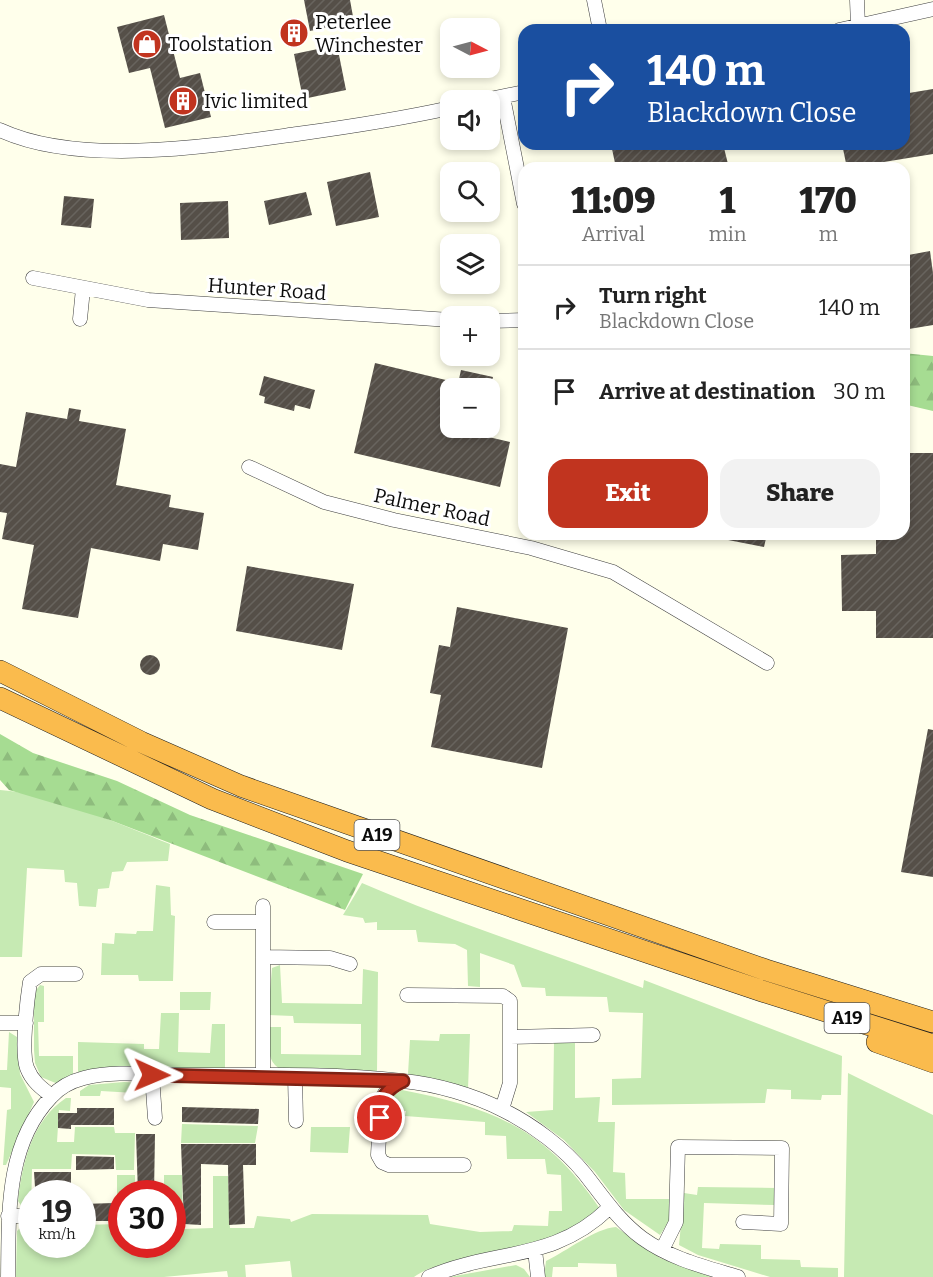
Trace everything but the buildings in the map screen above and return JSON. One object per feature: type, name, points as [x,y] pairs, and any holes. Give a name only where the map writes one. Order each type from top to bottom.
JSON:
[{"type":"highway","name":"A19","points":[[0,671],[141,742],[241,786],[766,970],[933,1022]]},
{"type":"highway","name":"A19","points":[[0,698],[212,800],[347,850],[762,991],[933,1045]]},
{"type":"highway","points":[[766,970],[850,986],[933,1009]]},
{"type":"highway","points":[[762,991],[839,1027],[933,1062]]},
{"type":"street","points":[[594,0],[599,24]]},
{"type":"street","points":[[857,0],[858,24]]},
{"type":"street","points":[[867,24],[933,9]]},
{"type":"street","points":[[500,98],[518,93]]},
{"type":"street","points":[[503,97],[518,173]]},
{"type":"street","points":[[0,130],[28,141],[96,151],[184,147],[340,128],[440,110]]},
{"type":"street","name":"Hunter Road","points":[[33,278],[148,300],[440,319]]},
{"type":"street","points":[[80,320],[83,289]]},
{"type":"street","points":[[500,321],[518,320]]},
{"type":"street","name":"Palmer Road","points":[[249,467],[324,502],[394,520],[531,548],[613,572],[766,663]]},
{"type":"street","points":[[531,548],[533,540]]},
{"type":"street","points":[[263,906],[263,1075]]},
{"type":"street","points":[[214,922],[263,922]]},
{"type":"street","points":[[263,957],[330,958],[350,964]]},
{"type":"street","points":[[52,1096],[35,1083],[26,1066],[26,1023],[30,982],[41,974],[76,974]]},
{"type":"street","points":[[407,995],[503,996],[510,1001],[510,1083],[502,1109]]},
{"type":"street","points":[[0,1023],[26,1023]]},
{"type":"street","points":[[510,1037],[593,1035]]},
{"type":"street","points":[[152,1075],[155,1118]]},
{"type":"street","points":[[8,1277],[6,1175],[52,1096],[67,1084],[84,1078],[152,1075],[263,1075],[403,1081],[454,1092],[502,1109],[558,1148],[584,1173],[609,1208],[642,1238],[682,1260],[738,1277]]},
{"type":"street","points":[[295,1076],[296,1121]]},
{"type":"street","points":[[403,1081],[388,1088],[381,1100],[378,1155],[382,1162],[389,1165],[464,1166]]},
{"type":"street","points":[[662,1250],[676,1222],[678,1147],[782,1148],[781,1224],[742,1222]]},
{"type":"street","points":[[429,1277],[448,1268],[535,1250],[575,1235],[609,1208]]},
{"type":"street","points":[[8,1216],[18,1216]]},
{"type":"street","points":[[535,1250],[538,1277]]},
{"type":"green space","points":[[910,354],[933,356],[933,411],[910,406]]},
{"type":"green space","points":[[0,734],[33,753],[117,781],[190,815],[363,874],[345,910],[110,820],[9,790],[0,780]]},
{"type":"green space","points":[[0,790],[42,797],[108,819],[170,844],[168,861],[127,862],[123,871],[112,872],[109,888],[98,889],[96,907],[79,906],[77,883],[65,882],[64,870],[27,868],[22,957],[0,957]]},
{"type":"green space","points":[[362,883],[643,988],[644,980],[842,1056],[841,1095],[822,1095],[821,1100],[791,1099],[791,1090],[767,1089],[765,1103],[612,1105],[612,1079],[641,1078],[643,1013],[609,1012],[607,997],[546,996],[545,988],[522,987],[514,965],[480,953],[480,987],[468,986],[467,950],[455,944],[418,942],[416,930],[377,930],[377,922],[365,923],[363,918],[343,915]]},
{"type":"green space","points":[[156,885],[170,887],[171,915],[175,916],[173,981],[139,981],[138,975],[101,975],[102,943],[114,944],[115,933],[136,934],[137,931],[153,931]]},
{"type":"green space","points":[[280,965],[282,1003],[362,1004],[363,969],[378,972],[377,1074],[282,1070],[277,1067],[269,1052],[269,1027],[281,1027],[281,1054],[361,1055],[361,1024],[294,1023],[293,1016],[268,1015],[272,968]]},
{"type":"green space","points":[[40,985],[44,986],[44,1022],[38,1022],[39,1056],[73,1056],[73,1076],[58,1084],[41,1077],[35,1063],[34,993]]},
{"type":"green space","points":[[180,992],[211,992],[210,1010],[180,1010]]},
{"type":"green space","points":[[161,1013],[179,1013],[178,1052],[210,1053],[212,1024],[225,1024],[225,1069],[78,1075],[78,1042],[144,1044],[144,1049],[159,1049]]},
{"type":"green space","points":[[9,1032],[17,1037],[20,1074],[34,1102],[6,1165],[3,1165],[7,1110],[11,1109],[11,1088],[0,1087],[0,1070],[7,1070]]},
{"type":"green space","points":[[440,1034],[470,1034],[468,1089],[408,1074],[410,1040],[439,1041]]},
{"type":"green space","points":[[575,1040],[575,1098],[600,1097],[598,1122],[615,1122],[613,1172],[625,1173],[626,1199],[670,1199],[671,1218],[660,1235],[624,1210],[595,1172],[564,1140],[526,1112],[553,1110],[554,1042]]},
{"type":"green space","points":[[848,1073],[933,1115],[933,1277],[844,1277]]},
{"type":"green space","points":[[142,1083],[152,1094],[101,1091],[100,1096],[80,1096],[80,1091],[89,1085]]},
{"type":"green space","points":[[402,1090],[464,1105],[491,1114],[515,1126],[538,1141],[559,1159],[600,1209],[553,1237],[520,1247],[439,1265],[414,1277],[292,1277],[290,1261],[245,1265],[246,1277],[228,1277],[227,1271],[164,1277],[16,1277],[18,1230],[18,1258],[96,1258],[96,1225],[108,1224],[108,1258],[186,1258],[186,1229],[213,1228],[213,1176],[228,1176],[230,1228],[254,1228],[257,1216],[290,1219],[291,1222],[312,1214],[428,1215],[430,1224],[480,1232],[512,1231],[514,1225],[548,1226],[549,1211],[562,1211],[561,1175],[547,1174],[545,1159],[507,1159],[506,1136],[485,1135],[485,1122],[405,1116],[406,1111],[393,1110],[391,1130],[384,1130],[387,1099]]},
{"type":"green space","points":[[66,1098],[71,1098],[70,1111],[59,1110],[57,1142],[74,1142],[75,1127],[114,1127],[115,1133],[135,1133],[134,1170],[116,1170],[115,1155],[72,1154],[71,1169],[32,1169],[32,1180],[21,1180],[31,1144],[45,1118]]},
{"type":"green space","points":[[182,1124],[258,1126],[255,1143],[181,1143]]},
{"type":"green space","points":[[311,1127],[350,1127],[348,1153],[310,1152]]},
{"type":"green space","points":[[117,1175],[135,1175],[135,1180],[117,1180]]},
{"type":"green space","points":[[164,1175],[182,1175],[182,1180],[164,1180]]},
{"type":"green space","points":[[698,1187],[776,1188],[775,1205],[704,1203],[702,1248],[719,1249],[720,1244],[761,1245],[761,1259],[800,1260],[801,1267],[838,1268],[838,1277],[770,1277],[698,1255],[679,1245],[684,1193],[697,1195]]},
{"type":"green space","points":[[616,1227],[660,1258],[712,1277],[617,1277],[616,1264],[578,1263],[578,1267],[553,1267],[552,1277],[544,1277],[546,1261],[600,1231]]},
{"type":"green space","points":[[516,1265],[524,1269],[530,1277],[449,1277]]},
{"type":"place","name":"Peterlee Winchester","points":[[294,33]]},
{"type":"place","name":"Toolstation","points":[[147,44]]},
{"type":"place","name":"Ivic limited","points":[[183,101]]},
{"type":"route","points":[[152,1075],[263,1075],[403,1081],[388,1088],[381,1100],[380,1118]]}]
